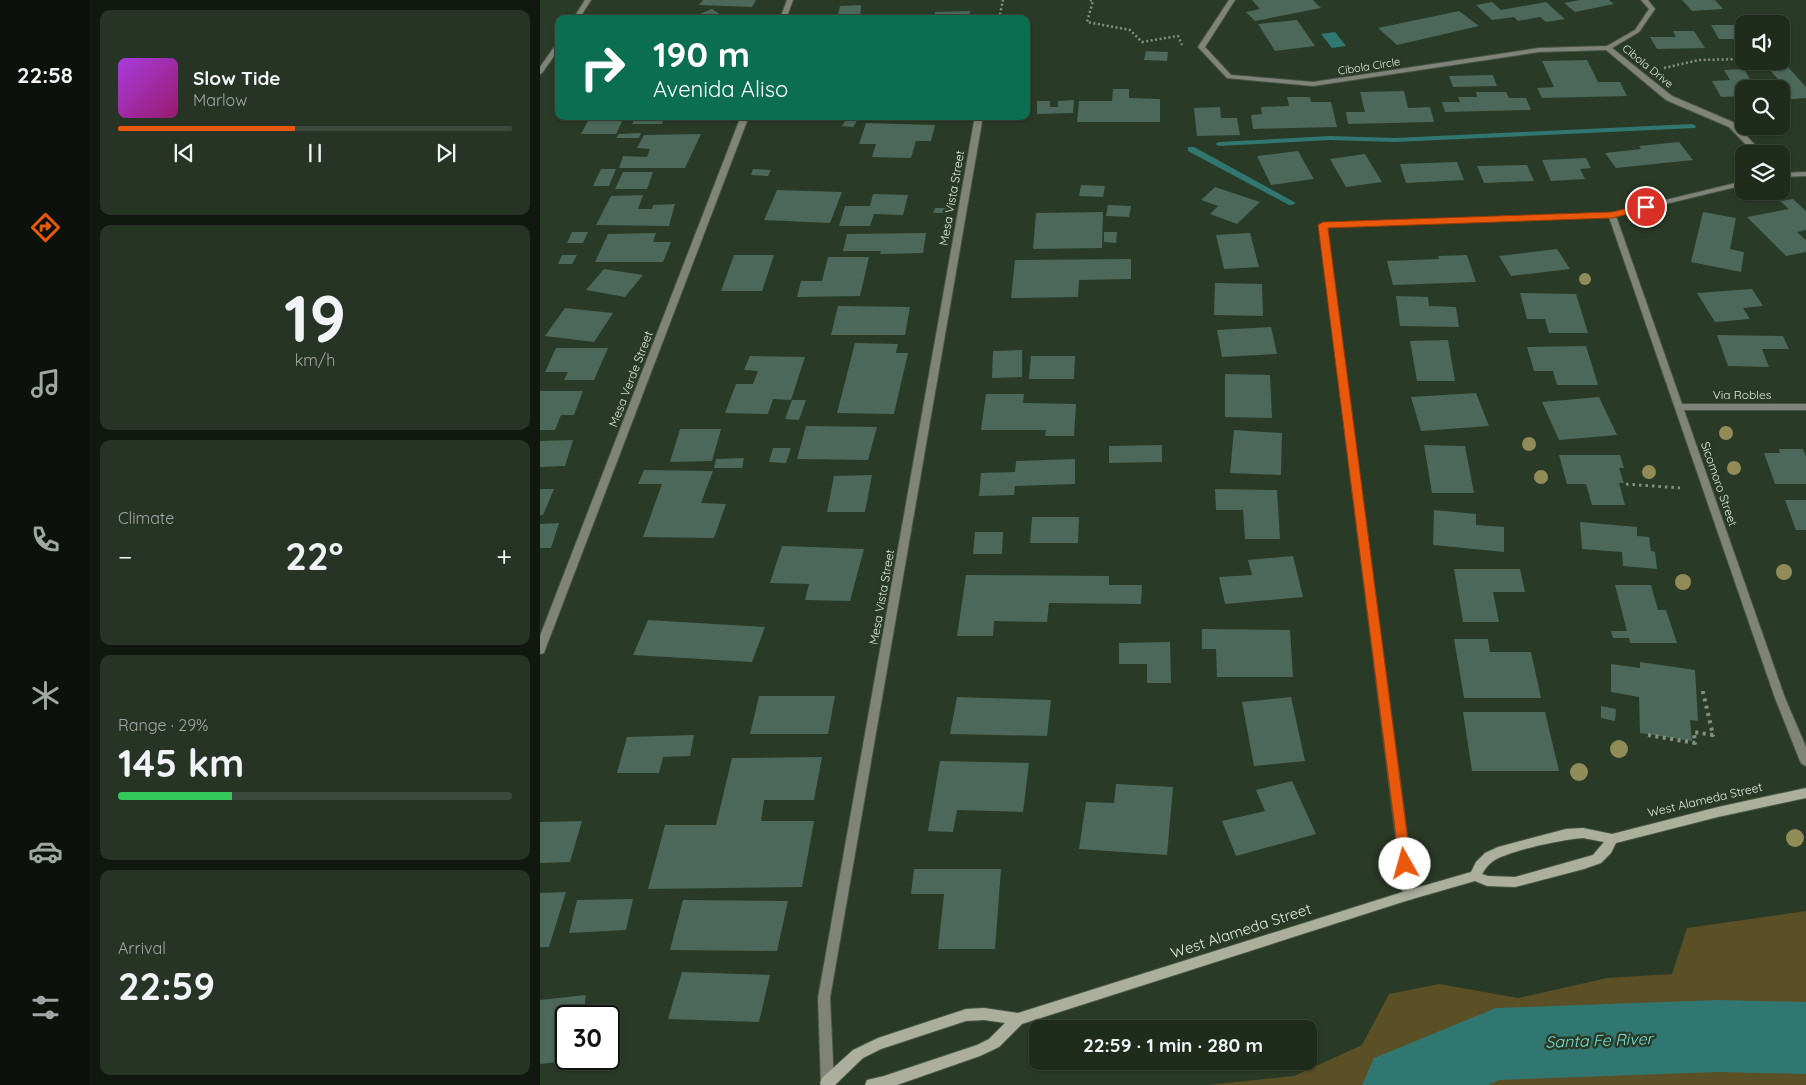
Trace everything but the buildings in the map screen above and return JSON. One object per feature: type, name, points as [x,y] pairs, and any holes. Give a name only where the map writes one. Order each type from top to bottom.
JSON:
[{"type":"street","points":[[579,15],[588,0]]},
{"type":"street","points":[[784,15],[790,0]]},
{"type":"street","points":[[1201,47],[1232,0]]},
{"type":"street","name":"Cibola Drive","points":[[1644,0],[1652,9],[1637,31],[1608,48],[1669,98],[1732,125],[1751,145]]},
{"type":"street","name":"Cibola Circle","points":[[1201,47],[1229,77],[1313,84],[1539,50],[1608,48]]},
{"type":"street","points":[[540,72],[555,50]]},
{"type":"street","name":"Mesa Verde Street","points":[[540,650],[743,120]]},
{"type":"street","name":"Mesa Vista Street","points":[[829,1084],[824,998],[978,120]]},
{"type":"street","points":[[1790,175],[1806,174]]},
{"type":"street","points":[[1408,895],[1323,225],[1612,215],[1735,186]]},
{"type":"street","name":"Sicomoro Street","points":[[1612,215],[1780,698],[1806,760]]},
{"type":"street","name":"Via Robles","points":[[1678,407],[1806,407]]},
{"type":"street","name":"West Alameda Street","points":[[1475,876],[1480,866],[1489,857],[1566,834],[1583,833],[1612,839],[1718,812],[1806,793]]},
{"type":"street","name":"West Alameda Street","points":[[829,1084],[858,1054],[896,1038],[966,1015],[984,1014],[1018,1019],[1408,895],[1475,876],[1487,881],[1515,882],[1584,864],[1597,858],[1607,849],[1612,839]]},
{"type":"street","name":"West Alameda Street","points":[[872,1085],[884,1083],[980,1050],[994,1043],[1018,1019]]},
{"type":"path","points":[[1000,15],[1003,0]]},
{"type":"path","points":[[1090,0],[1093,1],[1088,22],[1130,30],[1142,42],[1178,36],[1182,46],[1197,50],[1201,47]]},
{"type":"path","points":[[1639,74],[1699,60],[1735,59]]},
{"type":"path","points":[[1626,484],[1680,488]]},
{"type":"path","points":[[1648,735],[1696,743],[1694,732],[1713,734],[1702,688]]},
{"type":"shaded area","points":[[1806,911],[1806,1085],[1208,1085],[1294,1076],[1307,1070],[1317,1070],[1317,1066],[1362,1045],[1389,994],[1439,984],[1518,998],[1607,978],[1672,974],[1687,928]]},
{"type":"water","points":[[1335,32],[1346,46],[1332,48],[1321,34]]},
{"type":"waterway","points":[[1219,144],[1330,138],[1395,140],[1692,126]]},
{"type":"waterway","points":[[1191,149],[1292,203]]},
{"type":"waterway","name":"Santa Fe River","points":[[1401,1085],[1496,1044],[1719,1036],[1806,1038]]},
{"type":"route","points":[[1405,864],[1323,225],[1612,215],[1646,207]]}]
